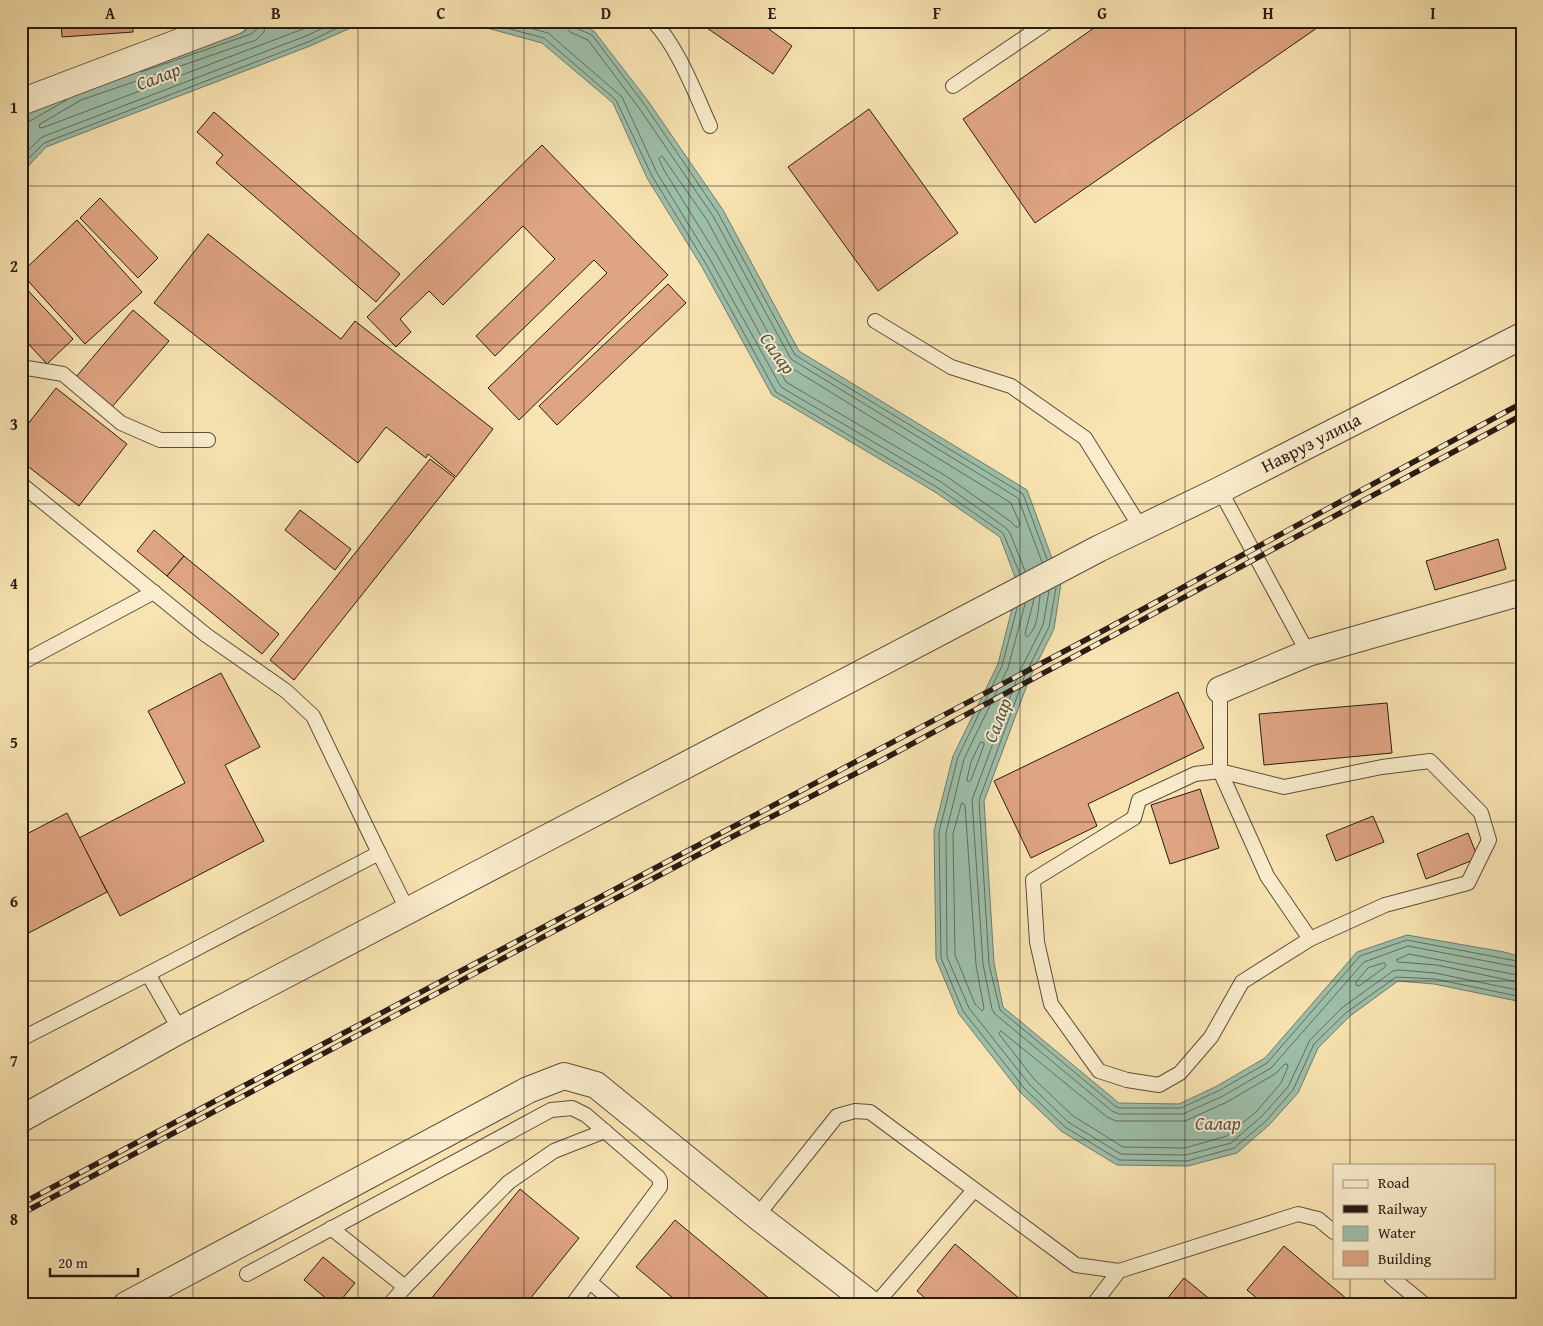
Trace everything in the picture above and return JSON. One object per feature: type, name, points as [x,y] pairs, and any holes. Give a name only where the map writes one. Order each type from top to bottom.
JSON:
[{"type":"street","points":[[21,102],[235,21]]},
{"type":"street","name":"Навруз улица","points":[[21,1119],[180,1030],[1100,548],[1220,490],[1522,336]]},
{"type":"street","points":[[1220,690],[1308,653],[1522,592]]},
{"type":"street","points":[[145,1301],[528,1090],[564,1076],[596,1085],[758,1216],[873,1305]]},
{"type":"lane","points":[[653,21],[661,30],[687,74],[710,126]]},
{"type":"lane","points":[[953,86],[1049,21]]},
{"type":"lane","points":[[875,321],[951,366],[1011,386],[1085,438],[1141,528]]},
{"type":"lane","points":[[21,367],[63,374],[121,423],[160,440],[208,440]]},
{"type":"lane","points":[[21,484],[206,635],[286,691],[313,716],[408,911]]},
{"type":"lane","points":[[1220,490],[1308,653]]},
{"type":"lane","points":[[21,663],[154,592]]},
{"type":"lane","points":[[1220,690],[1220,771],[1266,876],[1310,940]]},
{"type":"lane","points":[[1430,761],[1481,813],[1490,840],[1468,884],[1385,905],[1310,940],[1242,982],[1211,1037],[1180,1073],[1160,1085],[1127,1080],[1099,1071],[1051,1004],[1037,942],[1032,880],[1134,818],[1139,800],[1195,774],[1220,771],[1284,787],[1382,767],[1430,761]]},
{"type":"lane","points":[[21,1039],[379,854]]},
{"type":"lane","points":[[148,974],[180,1030]]},
{"type":"lane","points":[[246,1274],[552,1110],[572,1108],[586,1115],[658,1177],[660,1181],[660,1187],[572,1305]]},
{"type":"lane","points":[[758,1216],[838,1116],[855,1111],[870,1112],[1076,1265],[1120,1271],[1298,1214],[1318,1219],[1333,1231]]},
{"type":"lane","points":[[388,1305],[509,1182],[554,1151],[605,1131]]},
{"type":"lane","points":[[873,1305],[974,1190]]},
{"type":"lane","points":[[332,1228],[405,1287]]},
{"type":"lane","points":[[1093,1305],[1120,1271]]},
{"type":"lane","points":[[1392,1278],[1425,1305]]},
{"type":"lane","points":[[590,1282],[617,1305]]},
{"type":"water","name":"Салар","points":[[254,21],[403,21],[355,26],[310,46],[46,147],[21,174],[21,113],[73,83]]},
{"type":"water","name":"Салар","points":[[461,21],[572,21],[594,31],[648,101],[723,210],[799,351],[1027,490],[1061,583],[1054,629],[1030,677],[984,801],[994,963],[1003,1007],[1119,1103],[1179,1104],[1217,1086],[1265,1058],[1357,952],[1407,935],[1504,952],[1522,957],[1522,1002],[1434,984],[1398,981],[1350,1016],[1318,1048],[1298,1093],[1270,1124],[1237,1153],[1188,1166],[1117,1165],[1061,1131],[1020,1092],[959,1014],[936,959],[934,831],[953,756],[998,664],[1018,585],[1000,537],[935,492],[772,395],[702,267],[647,178],[613,103],[542,43]]},
{"type":"building","points":[[61,21],[133,21],[133,32],[62,37]]},
{"type":"building","points":[[697,21],[758,21],[792,46],[773,74]]},
{"type":"building","points":[[1104,21],[1327,21],[1035,223],[963,119]]},
{"type":"building","points":[[869,109],[958,233],[878,291],[788,167]]},
{"type":"building","points":[[214,112],[400,274],[376,302],[216,163],[223,155],[197,132]]},
{"type":"building","points":[[542,145],[668,275],[519,420],[488,388],[607,273],[594,260],[495,356],[476,336],[555,259],[523,226],[443,305],[429,291],[400,319],[411,332],[396,347],[367,317]]},
{"type":"building","points":[[100,198],[158,258],[138,278],[80,218]]},
{"type":"building","points":[[77,220],[142,292],[85,344],[21,273]]},
{"type":"building","points":[[208,234],[341,339],[355,321],[493,429],[456,477],[428,454],[426,458],[386,427],[358,463],[154,303]]},
{"type":"building","points":[[21,283],[73,339],[47,364],[21,336]]},
{"type":"building","points":[[668,284],[686,303],[557,425],[539,406]]},
{"type":"building","points":[[133,310],[169,341],[111,408],[76,377]]},
{"type":"building","points":[[56,388],[127,444],[79,506],[21,461],[21,433]]},
{"type":"building","points":[[430,459],[455,478],[294,680],[270,660]]},
{"type":"building","points":[[300,510],[351,549],[335,570],[285,530]]},
{"type":"building","points":[[21,528],[26,530],[21,545]]},
{"type":"building","points":[[154,530],[184,556],[167,576],[137,551]]},
{"type":"building","points":[[1498,539],[1506,569],[1435,590],[1426,561]]},
{"type":"building","points":[[184,556],[279,634],[262,654],[167,576]]},
{"type":"building","points":[[221,673],[260,747],[225,765],[264,841],[120,916],[79,838],[185,783],[148,711]]},
{"type":"building","points":[[1178,692],[1204,748],[1088,804],[1097,826],[1031,858],[994,781]]},
{"type":"building","points":[[1387,703],[1392,753],[1264,765],[1259,714]]},
{"type":"building","points":[[1200,789],[1219,848],[1170,864],[1151,805]]},
{"type":"building","points":[[67,813],[107,892],[21,937],[21,837]]},
{"type":"building","points":[[1373,816],[1384,842],[1336,861],[1326,835]]},
{"type":"building","points":[[1468,833],[1478,858],[1426,879],[1417,854]]},
{"type":"building","points":[[520,1189],[579,1238],[525,1305],[426,1305]]},
{"type":"building","points":[[675,1220],[777,1305],[681,1305],[636,1267]]},
{"type":"building","points":[[955,1244],[1027,1305],[933,1305],[917,1291]]},
{"type":"building","points":[[1284,1246],[1354,1305],[1265,1305],[1247,1290]]},
{"type":"building","points":[[323,1257],[355,1283],[337,1305],[334,1305],[304,1280]]},
{"type":"building","points":[[1184,1278],[1217,1305],[1162,1305]]},
{"type":"railway","points":[[21,1204],[1110,627],[1522,403]]},
{"type":"railway","points":[[21,1214],[726,840],[882,760],[1522,415]]}]
